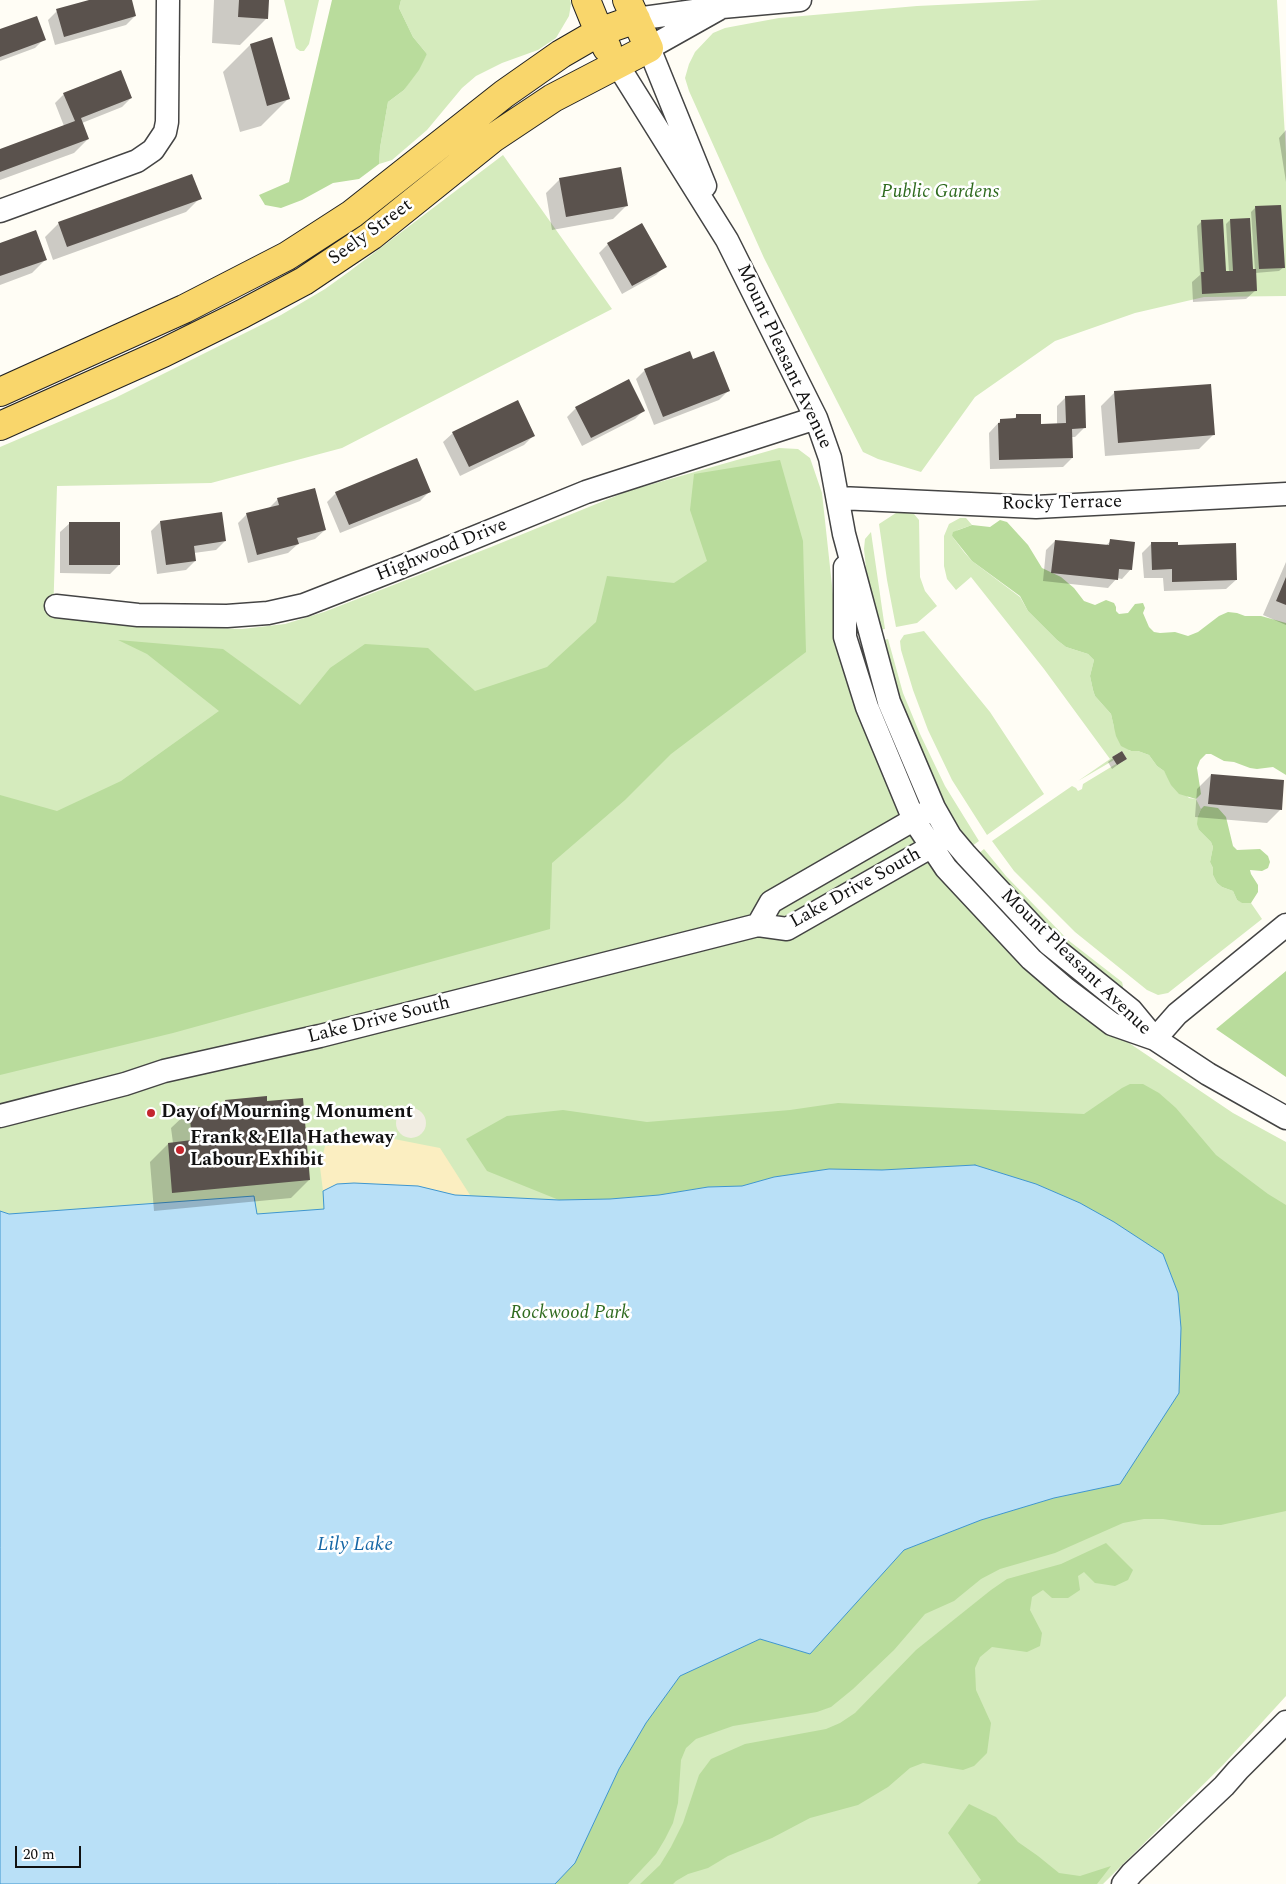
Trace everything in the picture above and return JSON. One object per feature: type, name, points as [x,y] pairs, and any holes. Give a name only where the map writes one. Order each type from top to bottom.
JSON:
[{"type":"main road","name":"Mount Pleasant Avenue","points":[[586,0],[599,32],[617,64]]},
{"type":"main road","name":"Seely Street","points":[[0,392],[224,290],[318,238],[352,214],[504,94],[561,54],[632,10]]},
{"type":"main road","points":[[632,10],[648,48]]},
{"type":"main road","name":"Seely Street","points":[[0,426],[142,364],[296,285],[371,236],[493,138],[553,98],[648,48]]},
{"type":"street","points":[[0,211],[137,161],[154,150],[165,132],[168,122],[168,0]]},
{"type":"street","name":"Seely Street","points":[[632,10],[722,7],[800,0]]},
{"type":"street","name":"Seely Street","points":[[648,48],[722,7]]},
{"type":"street","name":"Mount Pleasant Avenue","points":[[648,48],[727,240],[816,418],[830,458],[839,498],[844,534],[846,637],[867,707],[914,820],[946,868],[1031,959],[1112,1024],[1155,1039]]},
{"type":"street","name":"Mount Pleasant Avenue","points":[[617,64],[727,240]]},
{"type":"street","name":"Highwood Drive","points":[[56,606],[138,615],[227,616],[268,613],[304,605],[586,492],[816,418]]},
{"type":"street","name":"Rocky Terrace","points":[[839,498],[1036,507],[1286,494]]},
{"type":"street","name":"Mount Pleasant Avenue","points":[[844,534],[889,702],[934,808],[950,836],[1049,944],[1131,1010],[1155,1039]]},
{"type":"street","name":"Lake Drive South","points":[[758,925],[771,902],[934,808]]},
{"type":"street","name":"Lake Drive South","points":[[0,1116],[126,1084],[164,1071],[339,1031],[758,925],[787,929],[950,836]]},
{"type":"street","name":"Mount Pleasant Avenue","points":[[1155,1039],[1177,1014],[1286,925]]},
{"type":"street","points":[[1155,1039],[1208,1074],[1286,1118]]},
{"type":"street","points":[[1123,1884],[1132,1873],[1224,1786],[1286,1722]]},
{"type":"green space","points":[[284,0],[319,0],[309,44],[304,51],[296,48]]},
{"type":"green space","points":[[332,0],[401,0],[399,8],[413,37],[427,54],[419,70],[404,90],[388,102],[379,164],[359,179],[333,183],[302,200],[281,208],[265,205],[259,195],[289,182]]},
{"type":"green space","points":[[401,0],[570,0],[571,4],[569,16],[556,38],[538,50],[502,63],[476,76],[462,88],[427,130],[392,160],[379,164],[388,102],[404,90],[427,54],[413,37],[399,8]]},
{"type":"green space","name":"Public Gardens","points":[[1042,0],[1277,0],[1286,154],[1286,296],[1204,297],[1135,313],[1055,341],[975,397],[921,472],[878,459],[863,452],[764,258],[689,91],[685,78],[689,64],[695,52],[713,33],[725,28],[779,18],[917,6]]},
{"type":"green space","name":"Rockwood Park","points":[[503,155],[612,309],[342,448],[211,483],[57,486],[53,618],[142,625],[242,629],[285,624],[324,612],[628,491],[779,448],[798,449],[810,458],[822,493],[834,604],[842,649],[912,828],[1086,1014],[1233,1113],[1286,1142],[1286,1696],[1223,1765],[1103,1884],[0,1884],[0,447],[115,398],[281,315],[325,289],[350,271]]},
{"type":"green space","points":[[780,460],[803,541],[806,652],[671,754],[625,800],[552,863],[550,929],[173,1033],[0,1075],[0,795],[57,811],[121,781],[219,711],[147,654],[118,640],[223,649],[300,705],[330,668],[365,644],[428,648],[475,691],[547,667],[596,622],[607,576],[674,583],[707,561],[690,510],[694,474]]},
{"type":"green space","points":[[899,511],[908,511],[919,520],[920,577],[925,591],[937,606],[917,623],[896,627],[879,524]]},
{"type":"green space","points":[[960,518],[966,518],[972,525],[958,530],[952,536],[972,561],[1020,597],[1028,611],[1057,640],[1066,647],[1088,654],[1094,660],[1090,676],[1093,690],[1095,696],[1111,714],[1114,727],[1130,751],[1138,751],[1149,755],[1157,766],[1189,798],[1196,799],[1201,809],[1198,816],[1199,830],[1211,842],[1213,847],[1210,862],[1217,883],[1233,891],[1237,900],[1243,903],[1251,903],[1262,919],[1168,993],[1158,995],[1147,990],[1075,932],[1014,871],[992,841],[1072,786],[1078,791],[1082,789],[1083,784],[1127,759],[1122,751],[1112,757],[1114,760],[1078,781],[1110,759],[1044,669],[971,577],[956,590],[947,579],[944,566],[944,536],[949,524]]},
{"type":"green space","points":[[1000,520],[1007,522],[1028,545],[1042,568],[1061,577],[1074,588],[1084,601],[1095,605],[1106,600],[1114,603],[1119,614],[1128,613],[1135,604],[1143,603],[1145,608],[1143,613],[1149,627],[1154,632],[1175,632],[1188,636],[1198,632],[1219,616],[1228,612],[1245,616],[1261,616],[1286,623],[1286,775],[1273,767],[1250,768],[1234,762],[1224,761],[1211,754],[1206,754],[1200,760],[1197,768],[1201,794],[1196,799],[1179,794],[1171,785],[1164,771],[1157,766],[1149,755],[1138,751],[1131,751],[1121,746],[1116,736],[1111,714],[1095,696],[1093,690],[1090,676],[1094,660],[1088,654],[1066,647],[1057,640],[1028,611],[1020,596],[972,561],[952,536],[953,532],[972,525],[990,527]]},
{"type":"green space","points":[[871,532],[885,629],[876,630],[868,587],[864,549],[865,539]]},
{"type":"green space","points":[[924,631],[990,712],[1044,794],[987,835],[952,780],[928,730],[913,690],[900,641],[904,635]]},
{"type":"green space","points":[[888,639],[903,693],[920,734],[945,786],[979,841],[972,846],[951,816],[922,764],[879,641]]},
{"type":"green space","points":[[1204,806],[1218,808],[1226,817],[1233,846],[1237,850],[1260,849],[1268,856],[1270,862],[1268,868],[1262,871],[1250,870],[1258,885],[1258,892],[1251,903],[1242,903],[1237,900],[1233,891],[1217,883],[1213,875],[1213,868],[1210,862],[1213,847],[1211,842],[1199,830],[1197,824],[1198,816]]},
{"type":"green space","points":[[984,849],[1006,876],[1068,940],[1122,982],[1122,992],[1089,970],[978,854]]},
{"type":"green space","points":[[1286,971],[1286,1077],[1216,1029]]},
{"type":"green space","points":[[1130,1084],[1143,1084],[1159,1093],[1176,1108],[1216,1155],[1268,1194],[1286,1205],[1286,1511],[1221,1525],[1202,1525],[1163,1519],[1144,1519],[1123,1523],[1055,1553],[1000,1569],[981,1579],[954,1601],[925,1614],[894,1650],[831,1707],[817,1712],[733,1726],[696,1739],[686,1748],[681,1760],[678,1803],[673,1823],[656,1854],[628,1884],[555,1884],[575,1863],[619,1769],[646,1723],[680,1676],[760,1639],[810,1654],[904,1550],[981,1520],[1054,1498],[1120,1484],[1181,1328],[1178,1293],[1163,1254],[1114,1222],[1080,1203],[1036,1184],[975,1165],[882,1170],[829,1169],[774,1177],[742,1186],[708,1187],[659,1195],[610,1199],[559,1200],[487,1171],[466,1139],[507,1116],[563,1110],[647,1122],[790,1110],[838,1103],[1084,1114]]},
{"type":"green space","points":[[1106,1543],[1133,1570],[1128,1580],[1115,1586],[1095,1583],[1084,1572],[1078,1576],[1080,1590],[1068,1598],[1052,1598],[1043,1590],[1032,1597],[1030,1610],[1042,1633],[1040,1646],[1027,1652],[992,1647],[980,1657],[975,1668],[976,1690],[991,1723],[987,1753],[974,1766],[963,1770],[923,1763],[910,1768],[888,1787],[858,1805],[810,1818],[772,1838],[728,1856],[708,1868],[688,1874],[673,1884],[640,1884],[660,1865],[671,1847],[683,1823],[699,1775],[711,1759],[745,1744],[826,1729],[840,1723],[855,1713],[916,1650],[1007,1579],[1061,1564]]},
{"type":"green space","points":[[969,1804],[996,1817],[1018,1842],[1059,1873],[1080,1876],[1111,1866],[1097,1884],[977,1884],[981,1880],[948,1833]]},
{"type":"sand","points":[[394,1139],[440,1148],[470,1195],[455,1195],[418,1186],[354,1183],[337,1184],[323,1191],[320,1167],[325,1146]]},
{"type":"shaded area","points":[[411,1108],[417,1109],[425,1117],[425,1129],[417,1137],[411,1138],[405,1137],[397,1129],[396,1123],[397,1117],[405,1109]]},
{"type":"water","name":"Lily Lake","points":[[975,1165],[1036,1184],[1080,1203],[1114,1222],[1163,1254],[1178,1293],[1181,1328],[1179,1393],[1120,1484],[1054,1498],[981,1520],[904,1550],[810,1654],[760,1639],[680,1676],[646,1723],[619,1769],[575,1863],[555,1884],[0,1884],[0,1211],[9,1214],[254,1196],[257,1214],[324,1209],[323,1191],[337,1184],[354,1183],[418,1186],[455,1195],[559,1200],[610,1199],[659,1195],[708,1187],[742,1186],[774,1177],[829,1169],[882,1170]]},
{"type":"building","points":[[89,0],[132,0],[136,16],[64,37],[56,9]]},
{"type":"building","points":[[239,0],[269,0],[268,19],[238,17]]},
{"type":"building","points":[[37,16],[46,40],[0,57],[0,29]]},
{"type":"building","points":[[272,37],[290,99],[267,106],[250,44]]},
{"type":"building","points":[[121,70],[132,98],[81,118],[89,139],[0,172],[0,149],[75,121],[63,93]]},
{"type":"building","points":[[621,167],[628,206],[566,217],[559,178]]},
{"type":"building","points":[[192,174],[202,199],[67,247],[58,222]]},
{"type":"building","points":[[1281,205],[1285,268],[1259,269],[1255,206]]},
{"type":"building","points":[[1250,218],[1253,269],[1256,269],[1257,291],[1202,294],[1201,272],[1204,272],[1201,220],[1223,219],[1226,271],[1233,271],[1230,219]]},
{"type":"building","points":[[642,223],[667,267],[632,286],[607,243]]},
{"type":"building","points":[[36,230],[47,260],[0,276],[0,243]]},
{"type":"building","points":[[690,351],[693,359],[714,351],[730,391],[663,417],[644,369]]},
{"type":"building","points":[[629,379],[645,411],[591,438],[575,407]]},
{"type":"building","points":[[1211,384],[1215,435],[1118,443],[1114,391]]},
{"type":"building","points":[[1085,395],[1086,428],[1072,429],[1073,458],[999,460],[998,423],[1000,423],[1000,419],[1016,418],[1016,414],[1041,414],[1041,424],[1066,423],[1065,396]]},
{"type":"building","points":[[518,400],[535,436],[469,467],[452,432]]},
{"type":"building","points":[[417,458],[431,492],[349,525],[335,492]]},
{"type":"building","points":[[315,488],[326,530],[297,538],[299,544],[257,555],[246,513],[279,505],[277,498]]},
{"type":"building","points":[[222,512],[226,541],[194,546],[196,561],[166,565],[160,521]]},
{"type":"building","points":[[69,522],[120,522],[120,565],[69,565]]},
{"type":"building","points":[[1110,539],[1135,542],[1132,570],[1119,569],[1118,580],[1051,573],[1055,540],[1109,545]]},
{"type":"building","points":[[1151,542],[1178,542],[1178,545],[1236,543],[1237,580],[1172,582],[1172,569],[1152,570]]},
{"type":"building","points":[[1286,577],[1286,605],[1276,601]]},
{"type":"building","points":[[1122,751],[1127,759],[1117,765],[1112,757]]},
{"type":"building","points":[[1211,774],[1284,780],[1282,810],[1208,804]]},
{"type":"building","points":[[267,1096],[267,1101],[303,1098],[310,1180],[172,1193],[168,1143],[192,1140],[189,1108],[226,1105],[225,1100]]},
{"type":"place","name":"Day of Mourning Monument","points":[[151,1113]]},
{"type":"place","name":"Frank & Ella Hatheway Labour Exhibit","points":[[180,1150]]}]
